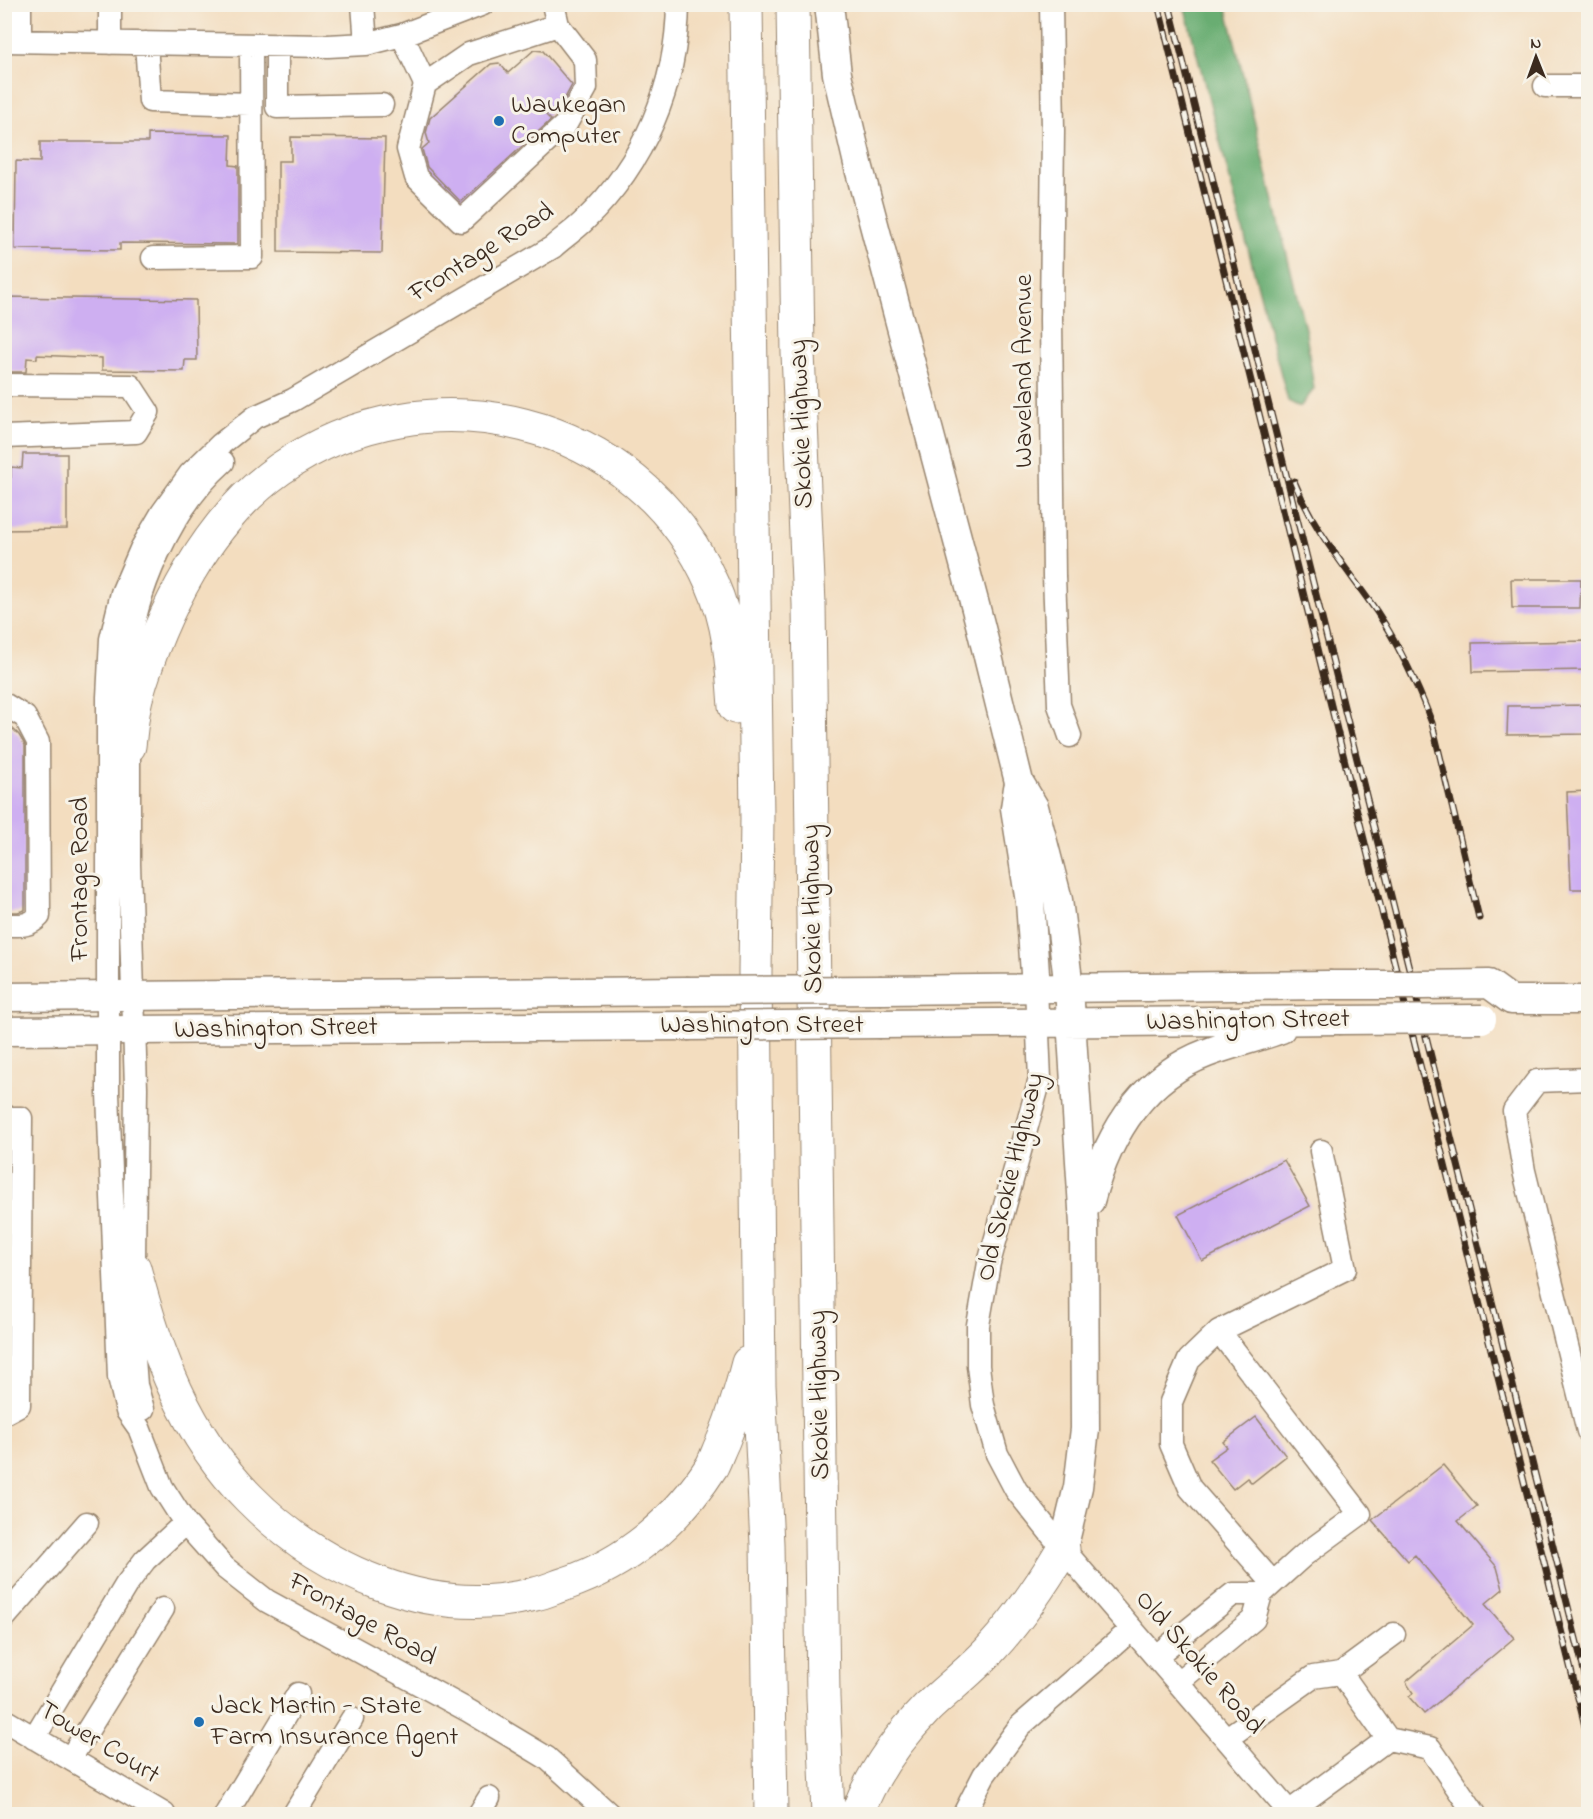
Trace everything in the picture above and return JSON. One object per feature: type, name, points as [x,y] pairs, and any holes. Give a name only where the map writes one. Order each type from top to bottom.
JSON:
[{"type":"highway","name":"Skokie Highway","points":[[746,4],[757,818],[755,972],[759,1385],[766,1544],[771,1815]]},
{"type":"highway","name":"Skokie Highway","points":[[793,4],[798,353],[809,604],[823,1697],[828,1815]]},
{"type":"highway","points":[[129,746],[135,701],[160,627],[180,587],[207,546],[237,508],[279,470],[331,440],[368,426],[407,418],[462,415],[492,418],[521,423],[560,436],[608,461],[647,491],[674,520],[697,553],[713,585],[726,622],[732,654],[741,814],[755,972]]},
{"type":"highway","points":[[134,1268],[159,1350],[175,1392],[190,1422],[215,1459],[248,1497],[298,1541],[336,1564],[386,1587],[438,1599],[467,1601],[496,1600],[535,1594],[590,1576],[649,1539],[684,1504],[713,1464],[737,1406],[750,1351],[759,1266]]},
{"type":"highway","points":[[857,1815],[876,1772],[903,1735],[1002,1636],[1042,1585],[1063,1549]]},
{"type":"main road","points":[[829,4],[837,74],[859,168],[980,624],[1019,782],[1034,807],[1058,900],[1069,988],[1084,1224],[1085,1429],[1078,1486],[1063,1549]]},
{"type":"main road","name":"Old Skokie Highway","points":[[1019,782],[1016,808],[1030,902],[1036,988]]},
{"type":"main road","name":"Washington Street","points":[[4,997],[1489,984],[1511,1000],[1494,1018],[1482,1019],[4,1031]]},
{"type":"main road","points":[[1511,1000],[1588,1000]]},
{"type":"main road","points":[[1084,1224],[1098,1172],[1109,1145],[1152,1086],[1205,1054],[1305,1020]]},
{"type":"street","points":[[20,4],[12,41],[251,45],[366,44],[402,35],[477,6]]},
{"type":"street","points":[[110,4],[110,43]]},
{"type":"street","points":[[363,4],[366,44]]},
{"type":"street","name":"Frontage Road","points":[[139,1428],[144,1415],[136,1385],[133,1345],[136,1088],[121,1030],[109,783],[108,697],[111,639],[122,593],[141,549],[162,513],[190,474],[255,417],[293,400],[553,247],[585,220],[619,181],[637,155],[655,120],[668,83],[674,54],[678,4]]},
{"type":"street","name":"Waveland Avenue","points":[[1051,4],[1054,576],[1059,705],[1070,736]]},
{"type":"street","points":[[402,35],[425,84],[408,149],[416,177],[461,221],[566,124],[586,88],[585,60],[555,15],[469,54],[425,84]]},
{"type":"street","points":[[147,43],[150,101],[251,104]]},
{"type":"street","points":[[153,258],[252,257],[251,45]]},
{"type":"street","points":[[277,45],[277,107],[382,105]]},
{"type":"street","points":[[1545,86],[1588,86]]},
{"type":"street","points":[[4,385],[131,386],[148,412],[136,432],[4,437]]},
{"type":"street","name":"Frontage Road","points":[[120,996],[129,864],[128,662],[140,600],[164,540],[188,500],[219,465],[274,421],[293,400]]},
{"type":"street","points":[[4,704],[25,717],[38,742],[39,916],[33,923],[15,925]]},
{"type":"street","name":"Old Skokie Highway","points":[[1036,988],[1040,1079],[982,1295],[978,1325],[978,1366],[983,1405],[997,1454],[1016,1490],[1063,1549]]},
{"type":"street","name":"Frontage Road","points":[[121,1030],[108,1093],[119,1377],[127,1411],[139,1428],[162,1487],[185,1523],[225,1568],[267,1601],[469,1711],[547,1758],[609,1815]]},
{"type":"street","points":[[1588,1079],[1537,1081],[1514,1111],[1524,1171],[1588,1431]]},
{"type":"street","points":[[4,1118],[21,1118],[12,1279],[12,1387],[19,1405],[4,1413]]},
{"type":"street","points":[[1267,1588],[1190,1488],[1171,1444],[1171,1402],[1189,1360],[1219,1331],[1345,1269],[1321,1151]]},
{"type":"street","points":[[1178,1682],[1254,1619],[1267,1588],[1304,1554],[1360,1514],[1219,1331]]},
{"type":"street","points":[[4,1618],[87,1523]]},
{"type":"street","points":[[34,1738],[126,1585],[145,1560],[185,1523]]},
{"type":"street","name":"Old Skokie Road","points":[[1063,1549],[1290,1813]]},
{"type":"street","points":[[1156,1656],[1233,1594],[1267,1588]]},
{"type":"street","points":[[70,1759],[163,1609]]},
{"type":"street","points":[[964,1815],[984,1775],[1020,1726],[1132,1629]]},
{"type":"street","points":[[1227,1738],[1313,1677],[1341,1673],[1394,1634]]},
{"type":"street","points":[[1341,1673],[1388,1739],[1430,1748],[1475,1815]]},
{"type":"street","points":[[226,1815],[298,1694]]},
{"type":"street","points":[[294,1815],[351,1719]]},
{"type":"street","name":"Tower Court","points":[[4,1720],[163,1814]]},
{"type":"street","points":[[1290,1813],[1388,1739]]},
{"type":"green space","points":[[1184,5],[1226,5],[1306,333],[1314,389],[1300,407],[1288,401]]},
{"type":"building","points":[[534,50],[543,51],[572,85],[565,98],[546,115],[551,120],[461,202],[427,167],[422,149],[429,143],[426,133],[430,118],[491,64],[499,63],[508,73]]},
{"type":"building","points":[[148,134],[231,135],[230,165],[238,166],[238,244],[120,243],[120,250],[15,249],[16,161],[40,162],[40,142],[148,142]]},
{"type":"building","points":[[291,137],[385,138],[382,253],[278,252],[278,161],[291,161]]},
{"type":"building","points":[[4,297],[196,300],[197,360],[185,360],[184,371],[102,370],[102,358],[37,355],[37,359],[27,358],[26,372],[4,372]]},
{"type":"building","points":[[23,454],[67,454],[67,529],[4,530],[4,477],[11,477],[11,467],[22,468]]},
{"type":"building","points":[[1511,579],[1581,579],[1580,608],[1512,608]]},
{"type":"building","points":[[1588,641],[1588,670],[1473,672],[1472,643]]},
{"type":"building","points":[[1588,705],[1588,734],[1507,735],[1508,706]]},
{"type":"building","points":[[4,720],[19,735],[25,745],[25,910],[18,912],[4,912]]},
{"type":"building","points":[[1588,791],[1588,889],[1571,889],[1567,792]]},
{"type":"building","points":[[1284,1160],[1310,1206],[1202,1261],[1178,1215]]},
{"type":"building","points":[[1256,1417],[1286,1456],[1252,1483],[1247,1478],[1233,1489],[1209,1460],[1227,1447],[1223,1442]]},
{"type":"building","points":[[1443,1465],[1477,1506],[1458,1521],[1497,1567],[1503,1589],[1485,1604],[1514,1638],[1424,1714],[1409,1697],[1413,1693],[1406,1682],[1473,1625],[1415,1555],[1408,1561],[1372,1520]]},
{"type":"railway","points":[[1158,4],[1588,1738]]},
{"type":"railway","points":[[1169,4],[1588,1687]]},
{"type":"railway","points":[[1294,481],[1321,533],[1377,612],[1401,652],[1420,694],[1432,723],[1479,918]]},
{"type":"place","name":"Waukegan Computer","points":[[499,121]]},
{"type":"place","name":"Jack Martin - State Farm Insurance Agent","points":[[199,1722]]}]
